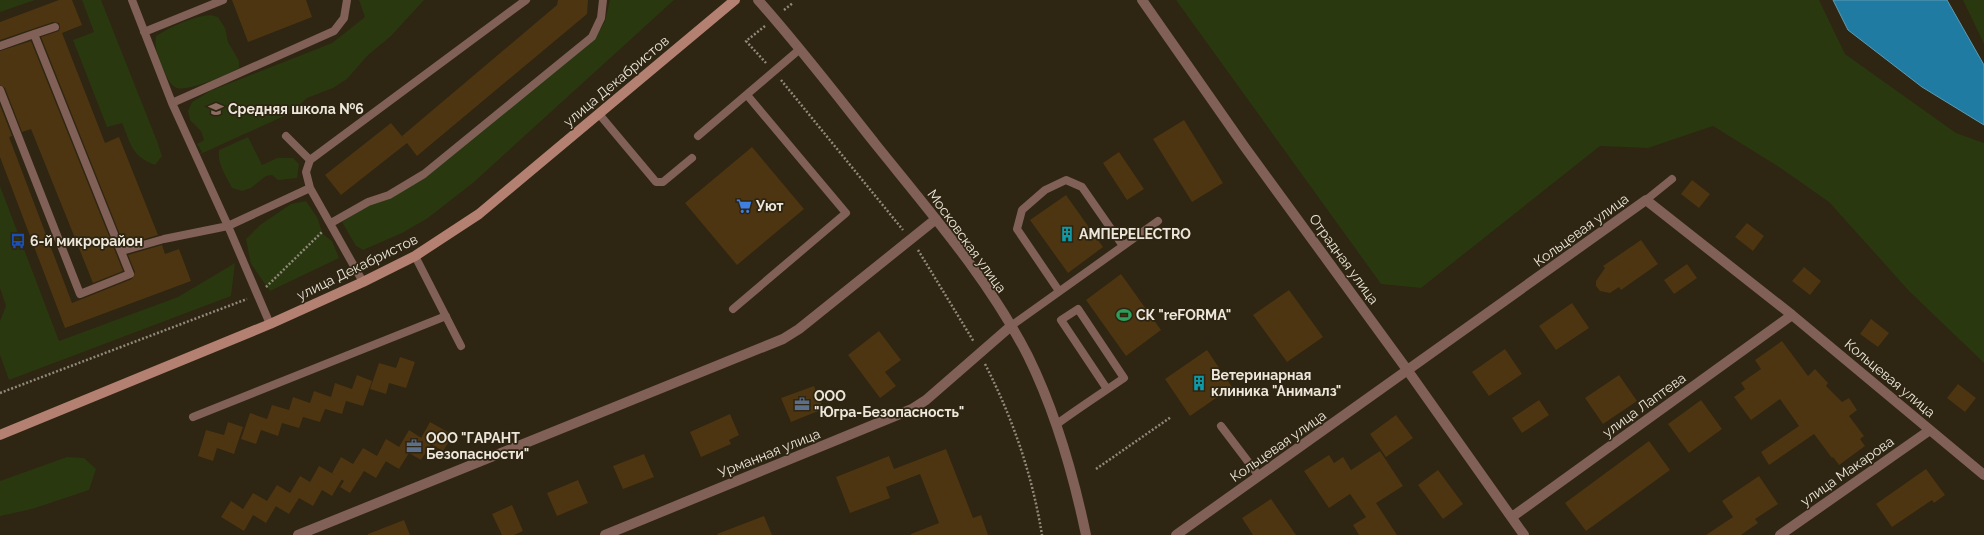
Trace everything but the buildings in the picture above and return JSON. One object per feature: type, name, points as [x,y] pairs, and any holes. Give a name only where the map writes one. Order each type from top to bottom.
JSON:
[{"type":"main road","name":"улица Декабристов","points":[[0,435],[270,324],[363,282],[415,256],[479,214],[735,0]]},
{"type":"street","name":"Московская улица","points":[[758,0],[800,49],[936,219],[983,283],[1011,326],[1042,386],[1057,424],[1072,471],[1086,535]]},
{"type":"street","name":"Отрадная улица","points":[[1142,0],[1244,146],[1408,371],[1512,517],[1523,535]]},
{"type":"street","name":"Кольцевая улица","points":[[1176,535],[1646,200],[1792,315],[1984,475]]},
{"type":"street","points":[[298,535],[783,339],[799,329],[936,219]]},
{"type":"street","name":"улица Лаптева","points":[[1512,517],[1792,315]]},
{"type":"street","name":"Урманная улица","points":[[605,535],[912,410],[926,400],[1011,326]]},
{"type":"street","name":"улица Макарова","points":[[1780,535],[1930,430]]},
{"type":"lane","points":[[132,0],[172,103],[228,226],[270,324]]},
{"type":"lane","points":[[144,32],[223,0]]},
{"type":"lane","points":[[172,103],[334,31],[344,18],[347,0]]},
{"type":"lane","points":[[363,282],[310,188],[306,172],[310,160],[526,0]]},
{"type":"lane","points":[[331,223],[368,202],[389,195],[424,174],[592,37],[601,18],[603,0]]},
{"type":"lane","points":[[0,46],[55,27]]},
{"type":"lane","points":[[0,90],[80,294],[130,274],[34,34]]},
{"type":"lane","points":[[698,136],[800,49]]},
{"type":"lane","points":[[733,309],[846,213],[747,95]]},
{"type":"lane","points":[[599,114],[656,182],[663,182],[692,158]]},
{"type":"lane","points":[[286,136],[310,160]]},
{"type":"lane","points":[[1646,200],[1672,179]]},
{"type":"lane","points":[[1059,291],[1017,229],[1022,210],[1045,190],[1066,180],[1082,187],[1123,246]]},
{"type":"lane","points":[[122,251],[164,239],[228,226],[310,188]]},
{"type":"lane","points":[[1011,326],[1158,221]]},
{"type":"lane","points":[[415,256],[461,346]]},
{"type":"lane","points":[[1057,424],[1108,389],[1124,378],[1078,309],[1061,320],[1108,389]]},
{"type":"lane","points":[[193,417],[446,316]]},
{"type":"lane","points":[[1221,426],[1259,476]]},
{"type":"path","points":[[0,394],[257,294],[331,223]]},
{"type":"path","points":[[1096,470],[1171,417]]},
{"type":"green space","points":[[0,0],[35,0],[0,12]]},
{"type":"green space","points":[[82,0],[101,0],[162,156],[155,165],[141,158],[136,153],[130,143],[122,123],[107,127],[73,40],[94,32]]},
{"type":"green space","points":[[359,0],[424,0],[391,36],[367,56],[347,79],[333,88],[307,98],[291,113],[196,156],[202,152],[197,144],[204,140],[201,131],[190,120],[188,111],[192,102],[210,91],[332,43],[365,17]]},
{"type":"green space","points":[[610,0],[674,0],[474,182],[428,218],[402,233],[363,250],[356,246],[342,222],[368,205],[428,174],[600,30],[605,21]]},
{"type":"green space","points":[[1176,0],[1819,0],[1845,54],[1956,133],[1984,143],[1984,363],[1909,291],[1829,202],[1779,167],[1713,126],[1648,148],[1600,146],[1421,288],[1381,284]]},
{"type":"green space","points":[[1963,0],[1984,0],[1984,44]]},
{"type":"green space","points":[[210,15],[218,17],[225,28],[228,42],[239,61],[239,68],[197,86],[187,88],[175,87],[169,80],[159,58],[156,47],[156,36],[182,22]]},
{"type":"green space","points":[[248,137],[262,165],[277,158],[293,158],[299,164],[297,178],[278,180],[272,175],[266,176],[251,188],[242,191],[232,188],[219,160],[219,150]]},
{"type":"green space","points":[[0,186],[59,341],[178,297],[235,263],[231,296],[9,380],[0,355],[0,321],[6,306],[0,288]]},
{"type":"green space","points":[[306,201],[317,217],[323,234],[332,241],[339,258],[270,291],[251,264],[246,239],[260,225],[291,204]]},
{"type":"green space","points":[[67,457],[84,458],[96,469],[89,490],[32,509],[0,516],[0,481]]},
{"type":"water","points":[[1833,0],[1947,0],[1984,65],[1984,125],[1922,87],[1848,30]]},
{"type":"place","name":"Средняя школа №6","points":[[216,109]]},
{"type":"place","name":"Уют","points":[[744,206]]},
{"type":"place","name":"АМПЕРELECTRO","points":[[1067,234]]},
{"type":"place","name":"6-й микрорайон","points":[[18,241]]},
{"type":"place","name":"СК \"reFORMA\"","points":[[1124,315]]},
{"type":"place","name":"Ветеринарная клиника \"Анималз\"","points":[[1199,383]]},
{"type":"place","name":"ООО \"Югра-Безопасность\"","points":[[802,404]]},
{"type":"place","name":"ООО \"ГАРАНТ Безопасности\"","points":[[414,446]]}]
